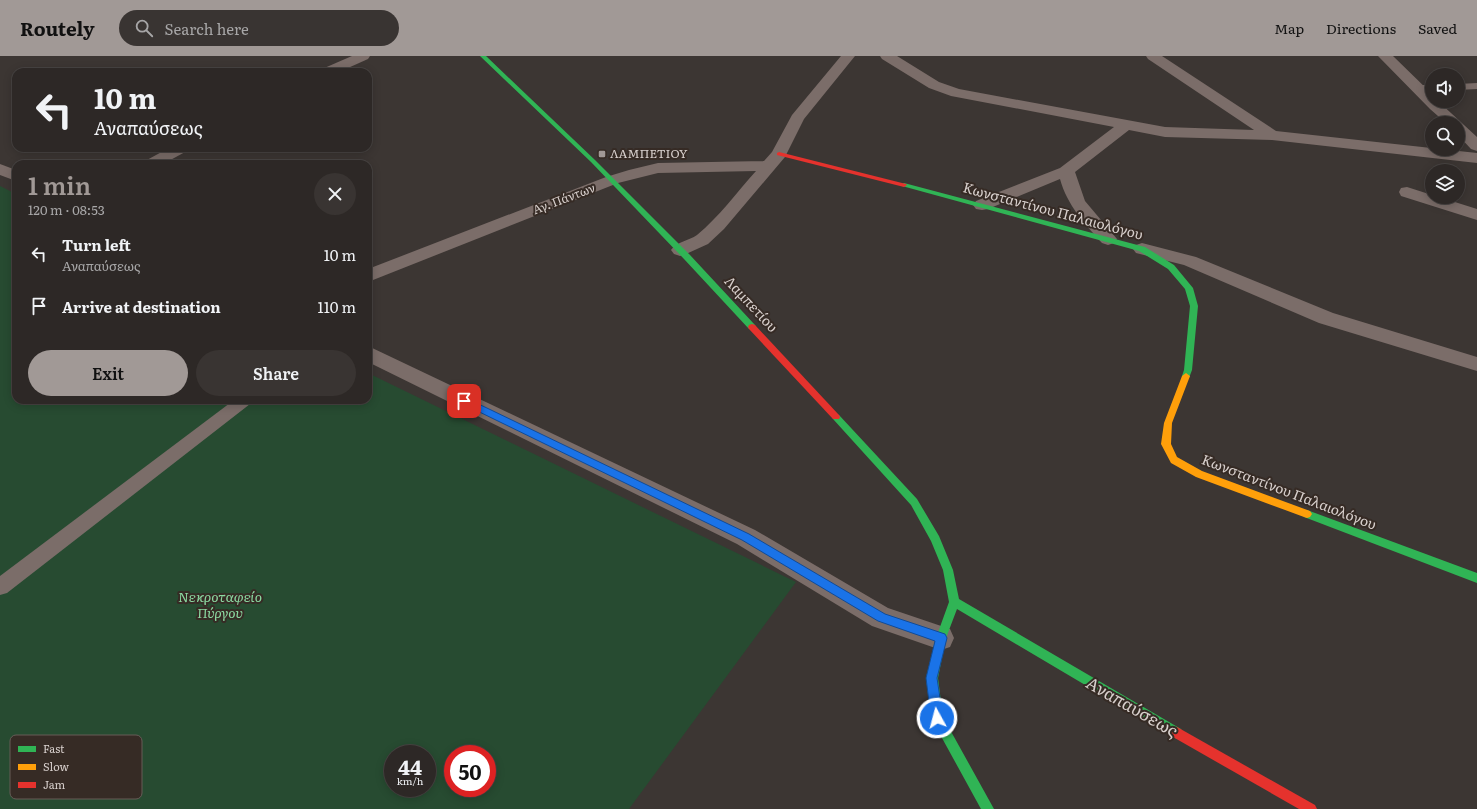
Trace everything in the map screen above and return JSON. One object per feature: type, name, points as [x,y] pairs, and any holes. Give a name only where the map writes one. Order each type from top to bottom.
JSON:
[{"type":"main road","name":"Λαμπετίου","points":[[483,56],[612,180],[680,250],[815,393],[914,502],[935,539],[948,570],[954,602]]},
{"type":"main road","name":"Κωνσταντίνου Παλαιολόγου","points":[[774,160],[982,206],[1142,248],[1171,267],[1190,288],[1194,306],[1188,370],[1168,423],[1166,444],[1174,460],[1199,474],[1477,578]]},
{"type":"main road","points":[[954,602],[941,638],[932,678],[937,718],[988,809]]},
{"type":"main road","name":"Αναπαύσεως","points":[[954,602],[1130,707],[1311,809]]},
{"type":"street","points":[[336,68],[363,56]]},
{"type":"street","points":[[680,250],[702,240],[718,225],[774,160],[797,118],[848,56]]},
{"type":"street","points":[[887,56],[934,85],[956,93],[1165,132],[1272,135],[1477,158]]},
{"type":"street","points":[[1153,56],[1272,135]]},
{"type":"street","points":[[1385,56],[1425,88]]},
{"type":"street","points":[[1437,108],[1447,116]]},
{"type":"street","points":[[982,206],[1066,171],[1089,156],[1126,125]]},
{"type":"street","points":[[1465,133],[1477,146]]},
{"type":"street","points":[[158,160],[174,152]]},
{"type":"street","name":"Αγ. Πάντων","points":[[372,274],[612,180],[635,173],[658,168],[774,160]]},
{"type":"street","points":[[0,169],[12,174]]},
{"type":"street","points":[[1066,171],[1070,187],[1080,208],[1108,239]]},
{"type":"street","points":[[1407,192],[1477,215]]},
{"type":"street","points":[[1142,248],[1190,261],[1326,318],[1477,364]]},
{"type":"street","points":[[372,355],[746,537],[882,618],[941,638]]},
{"type":"lane","points":[[1465,87],[1477,86]]},
{"type":"lane","points":[[0,587],[240,404]]},
{"type":"green space","name":"Νεκροταφείο Πύργου","points":[[0,186],[12,192],[12,404],[372,404],[372,375],[796,582],[629,809],[0,809]]},
{"type":"traffic: fast","points":[[483,56],[593,161],[687,257],[752,327]]},
{"type":"traffic: fast","points":[[904,185],[1142,249],[1171,267],[1189,288],[1194,306],[1188,370],[1186,376]]},
{"type":"traffic: fast","points":[[836,417],[914,502],[935,539],[948,570],[954,602],[941,638],[932,678],[937,718],[988,809]]},
{"type":"traffic: fast","points":[[1307,514],[1477,578]]},
{"type":"traffic: fast","points":[[954,602],[1177,733]]},
{"type":"traffic: slow","points":[[1186,376],[1168,423],[1166,444],[1174,460],[1199,474],[1307,514]]},
{"type":"traffic: jam","points":[[779,154],[904,185]]},
{"type":"traffic: jam","points":[[752,327],[836,417]]},
{"type":"traffic: jam","points":[[1177,733],[1311,809]]},
{"type":"place","name":"ΛΑΜΠΕΤΙΟΥ","points":[[602,154]]},
{"type":"route","points":[[464,401],[746,537],[882,618],[941,638],[932,678],[937,718]]}]
